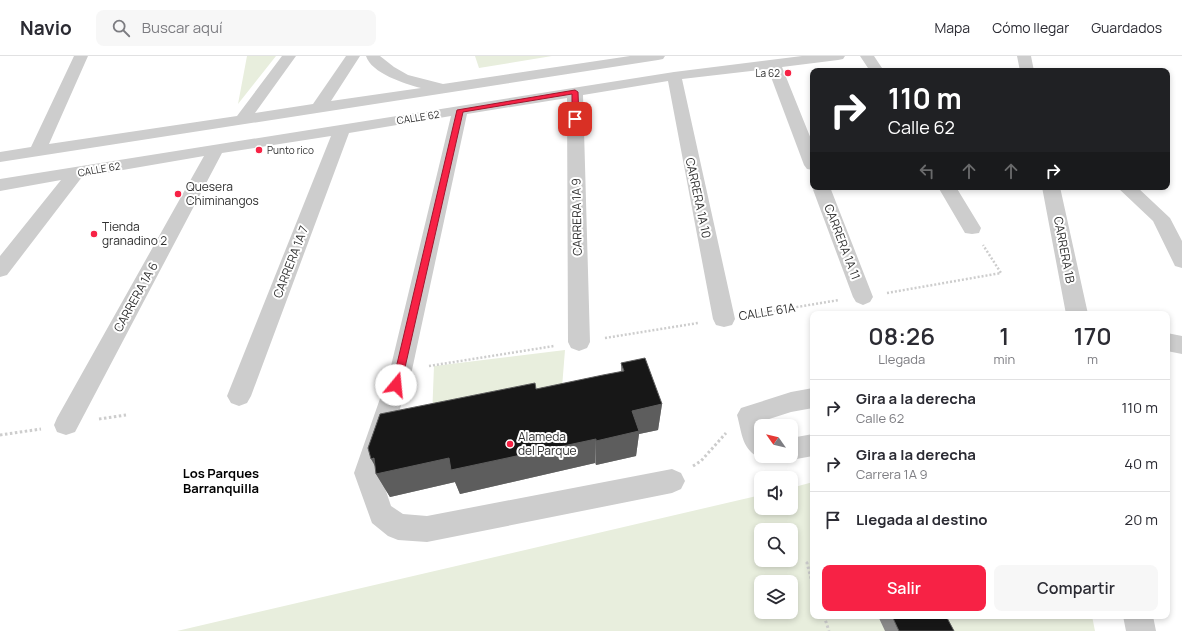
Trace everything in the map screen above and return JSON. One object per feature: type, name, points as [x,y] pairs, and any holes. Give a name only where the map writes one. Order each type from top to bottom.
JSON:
[{"type":"street","points":[[37,152],[81,56]]},
{"type":"street","points":[[241,121],[289,56]]},
{"type":"street","points":[[318,109],[353,56]]},
{"type":"street","points":[[373,56],[374,59],[391,73],[417,83],[452,89]]},
{"type":"street","name":"CALLE 62","points":[[0,157],[452,89],[658,56]]},
{"type":"street","name":"CALLE 62","points":[[0,185],[674,76],[838,56]]},
{"type":"street","points":[[867,56],[875,68]]},
{"type":"street","points":[[1024,56],[1026,68]]},
{"type":"street","points":[[773,64],[810,158]]},
{"type":"street","name":"CARRERA 1A 10","points":[[674,76],[724,319]]},
{"type":"street","name":"CARRERA 1A 9","points":[[575,92],[580,342]]},
{"type":"street","points":[[460,110],[401,370],[367,473],[381,514],[398,527],[427,529],[672,480]]},
{"type":"street","name":"CARRERA 1A 7","points":[[238,396],[342,129]]},
{"type":"street","points":[[153,160],[164,153],[169,145],[168,138],[162,133]]},
{"type":"street","name":"CARRERA 1A 6","points":[[66,425],[216,149]]},
{"type":"street","points":[[0,270],[76,173]]},
{"type":"street","name":"CARRERA 1A 11","points":[[822,190],[863,297]]},
{"type":"street","points":[[949,190],[972,228]]},
{"type":"street","name":"CARRERA 1B","points":[[1052,190],[1076,311]]},
{"type":"street","points":[[1129,190],[1161,218],[1182,261]]},
{"type":"street","points":[[1170,343],[1182,345]]},
{"type":"street","points":[[754,434],[749,415],[791,402],[810,399]]},
{"type":"street","points":[[798,448],[810,446]]},
{"type":"street","points":[[1139,619],[1141,631]]},
{"type":"path","name":"CALLE 61A","points":[[401,370],[863,297],[1001,273],[972,228]]},
{"type":"path","points":[[672,480],[701,461],[725,433],[749,415]]},
{"type":"path","points":[[810,562],[807,563],[810,574]]},
{"type":"path","points":[[825,619],[829,631]]},
{"type":"green space","points":[[247,56],[276,56],[238,104]]},
{"type":"green space","points":[[475,56],[552,56],[479,68]]},
{"type":"green space","points":[[565,350],[561,400],[432,417],[434,366]]},
{"type":"green space","points":[[810,483],[810,619],[1093,619],[1095,631],[177,631],[754,497],[754,515],[798,515],[798,486]]},
{"type":"building","points":[[645,358],[662,404],[632,411],[639,431],[451,470],[449,458],[376,474],[374,458],[371,459],[368,448],[380,414],[535,383],[536,389],[624,371],[621,363]]},
{"type":"building","points":[[893,619],[948,619],[954,631],[899,631]]},
{"type":"place","name":"La 62","points":[[788,73]]},
{"type":"place","name":"Punto rico","points":[[259,150]]},
{"type":"place","name":"Quesera Chiminangos","points":[[178,194]]},
{"type":"place","name":"Tienda granadino 2","points":[[94,234]]},
{"type":"place","name":"Alameda del Parque","points":[[510,444]]},
{"type":"district","name":"Los Parques Barranquilla","points":[[221,480]]},
{"type":"route","points":[[396,385],[401,370],[460,110],[575,92],[575,119]]}]
